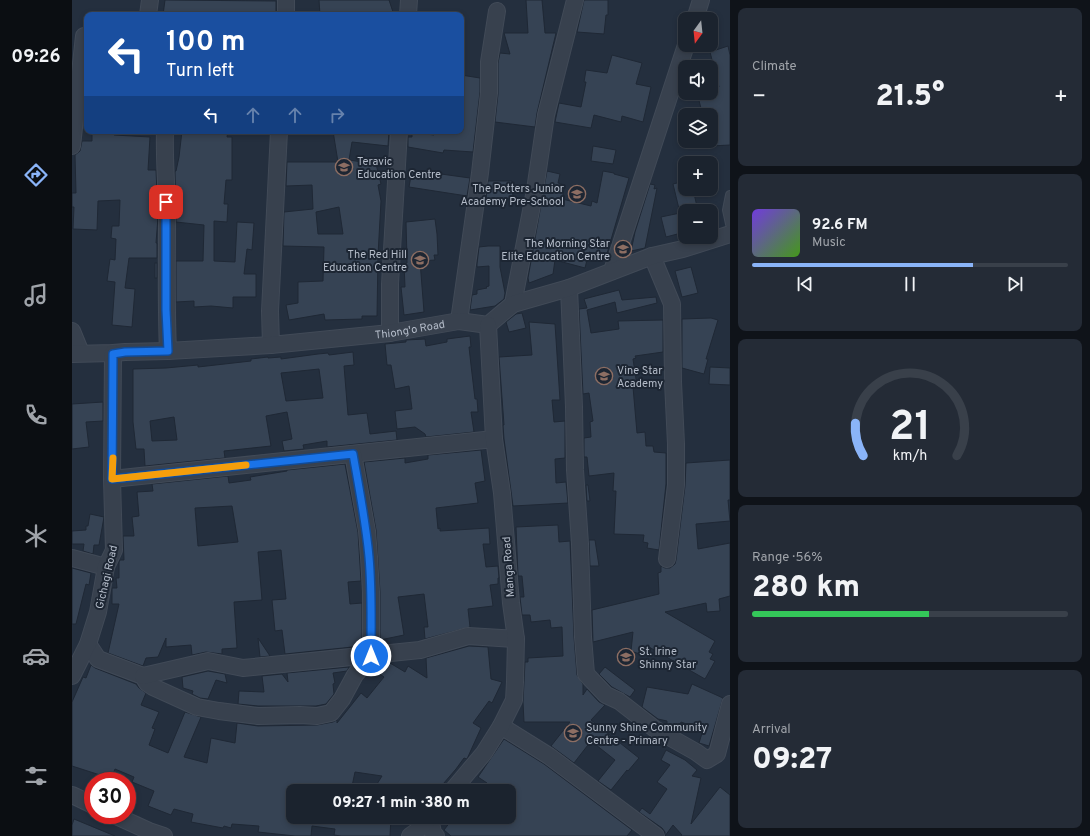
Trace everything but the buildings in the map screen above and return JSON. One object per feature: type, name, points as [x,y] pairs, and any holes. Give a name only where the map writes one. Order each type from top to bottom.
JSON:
[{"type":"street","points":[[148,12],[150,0]]},
{"type":"street","points":[[286,0],[286,12]]},
{"type":"street","points":[[408,12],[409,0]]},
{"type":"street","points":[[513,304],[535,190],[546,115],[575,0]]},
{"type":"street","points":[[697,12],[701,0]]},
{"type":"street","points":[[459,321],[480,173],[489,93],[489,62],[497,11]]},
{"type":"street","points":[[72,146],[84,36]]},
{"type":"street","points":[[612,271],[684,52]]},
{"type":"street","points":[[165,134],[164,149],[167,215],[166,310],[168,351]]},
{"type":"street","points":[[271,345],[270,310],[279,134]]},
{"type":"street","points":[[390,333],[390,284],[399,134]]},
{"type":"street","points":[[488,325],[513,304],[569,288],[652,256],[683,249],[730,234]]},
{"type":"street","points":[[652,256],[672,304],[676,486],[668,558]]},
{"type":"street","points":[[569,288],[575,470],[586,674],[606,695],[619,701],[654,729],[696,752],[707,760],[717,754],[730,704]]},
{"type":"street","name":"Thiong'o Road","points":[[76,354],[113,354],[125,352],[271,345],[390,333],[459,321],[488,325]]},
{"type":"street","name":"Manga Road","points":[[458,784],[484,753],[502,726],[514,700],[516,639],[511,603],[502,493],[494,439],[488,325]]},
{"type":"street","points":[[72,331],[76,354]]},
{"type":"street","name":"Gichagi Road","points":[[72,676],[88,644],[98,612],[106,567],[114,550],[112,479],[113,354]]},
{"type":"street","points":[[112,479],[494,439]]},
{"type":"street","points":[[143,676],[147,683],[153,687],[197,707],[219,712],[258,716],[317,716],[331,713],[342,699],[355,675],[371,656],[371,592],[367,531],[353,454]]},
{"type":"street","points":[[72,558],[106,567]]},
{"type":"street","points":[[88,644],[98,659],[143,676],[208,661],[243,668],[420,650],[468,636],[516,639]]},
{"type":"street","points":[[502,726],[549,756],[656,836]]},
{"type":"street","points":[[72,795],[84,801]]},
{"type":"street","points":[[133,824],[149,832],[164,836]]},
{"type":"street","points":[[410,836],[423,824]]},
{"type":"street","points":[[431,824],[433,833],[436,836]]},
{"type":"lane","points":[[730,195],[727,210],[730,224]]},
{"type":"slow traffic","points":[[113,458],[112,479],[246,465]]},
{"type":"place","name":"Teravic Education Centre","points":[[344,167]]},
{"type":"place","name":"The Potters Junior Academy Pre-School","points":[[577,194]]},
{"type":"place","name":"The Morning Star Elite Education Centre","points":[[623,249]]},
{"type":"place","name":"The Red Hill Education Centre","points":[[420,260]]},
{"type":"place","name":"Vine Star Academy","points":[[604,376]]},
{"type":"place","name":"St. Irine Shinny Star","points":[[626,657]]},
{"type":"place","name":"Sunny Shine Community Centre - Primary","points":[[573,733]]},
{"type":"route","points":[[166,202],[166,310],[168,351],[125,352],[113,354],[112,479],[353,454],[367,531],[371,576],[371,656]]}]
